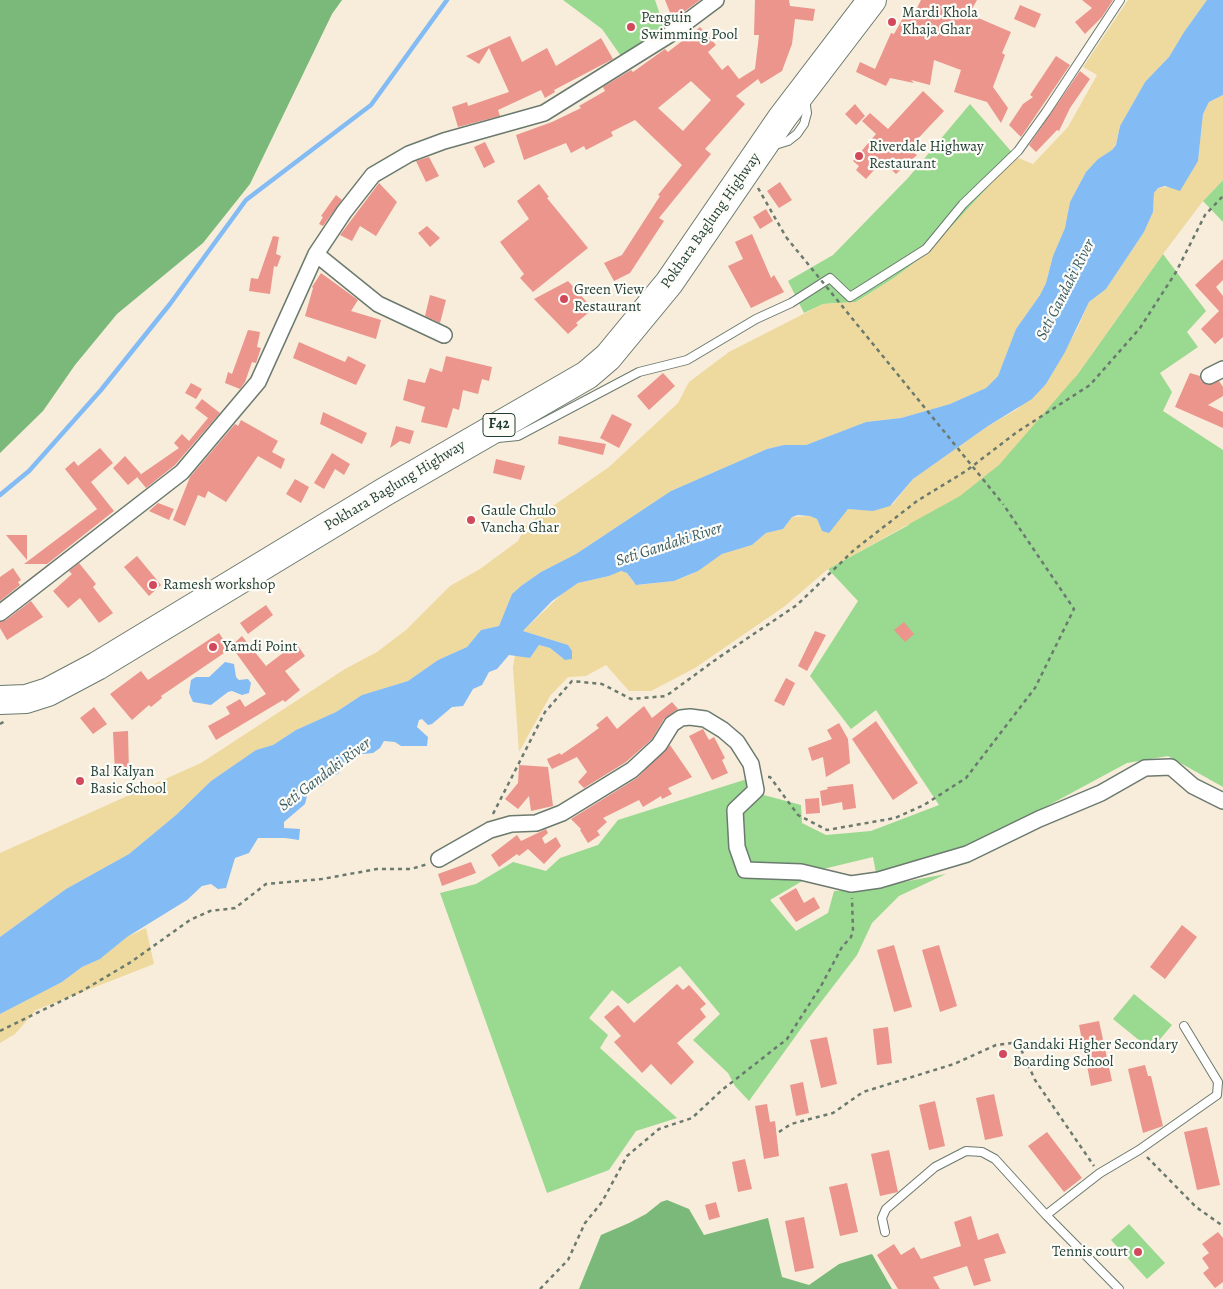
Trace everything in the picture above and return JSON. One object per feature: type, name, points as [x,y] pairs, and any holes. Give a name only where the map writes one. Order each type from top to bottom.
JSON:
[{"type":"highway","name":"Pokhara Baglung Highway","points":[[0,700],[26,699],[48,692],[97,666],[468,442],[587,375],[608,357],[669,283],[803,89],[872,0]]},
{"type":"street","points":[[0,613],[182,472],[258,382],[316,254],[373,175],[409,154],[444,140],[544,113],[669,35],[716,0]]},
{"type":"street","points":[[316,254],[378,304],[444,335]]},
{"type":"street","points":[[1209,376],[1223,369]]},
{"type":"street","points":[[440,859],[490,830],[511,824],[536,823],[562,813],[632,770],[658,745],[672,724],[681,718],[700,717],[723,730],[737,742],[752,764],[756,790],[735,810],[737,847],[745,870],[801,872],[851,884],[879,880],[967,854],[1039,819],[1101,793],[1145,768],[1171,767],[1193,786],[1223,801]]},
{"type":"lane","points":[[468,442],[518,436],[639,372],[687,360],[756,319],[791,303],[830,278],[850,297],[926,249],[962,204],[1018,151],[1120,0]]},
{"type":"lane","points":[[1046,1215],[1100,1173],[1139,1150],[1217,1094],[1218,1082],[1184,1026]]},
{"type":"lane","points":[[885,1232],[882,1218],[886,1209],[935,1167],[966,1151],[982,1152],[994,1159],[1119,1289]]},
{"type":"path","points":[[734,188],[757,185],[786,237],[1003,504],[1074,609],[1036,688],[966,778],[924,805],[895,818],[827,830],[798,815],[770,777],[754,778]]},
{"type":"path","points":[[491,818],[545,712],[572,681],[602,684],[631,698],[666,696],[718,658],[797,605],[854,550],[917,501],[966,471],[1017,432],[1090,385],[1140,328],[1176,272],[1204,215],[1223,196]]},
{"type":"path","points":[[0,1031],[90,986],[131,962],[190,920],[210,911],[226,910],[242,904],[266,884],[322,879],[377,869],[411,869],[440,859]]},
{"type":"path","points":[[540,1289],[568,1260],[585,1223],[602,1202],[627,1156],[649,1135],[659,1129],[692,1118],[722,1090],[786,1039],[851,938],[853,931],[851,884]]},
{"type":"path","points":[[780,1132],[791,1124],[833,1113],[863,1092],[954,1064],[996,1045],[1013,1043],[1020,1047],[1035,1080],[1100,1173]]},
{"type":"path","points":[[1139,1150],[1196,1207],[1223,1226]]},
{"type":"green space","points":[[0,0],[342,0],[332,14],[250,184],[203,243],[117,314],[75,365],[43,411],[0,453]]},
{"type":"green space","name":"Penguin Swimming Pool","points":[[563,0],[655,0],[664,26],[621,56],[602,29]]},
{"type":"green space","points":[[970,104],[1016,157],[925,255],[894,278],[856,302],[823,304],[804,313],[788,281],[833,255],[908,178]]},
{"type":"green space","points":[[1223,180],[1223,222],[1203,201]]},
{"type":"green space","points":[[1163,254],[1206,311],[1187,332],[1198,347],[1160,373],[1172,392],[1163,411],[1223,450],[1223,787],[1168,756],[1127,763],[1012,825],[957,851],[876,873],[873,857],[819,870],[757,865],[749,861],[741,833],[739,812],[760,794],[801,805],[802,823],[826,835],[871,831],[939,805],[876,710],[851,729],[810,676],[858,601],[828,569],[907,526],[1077,375]]},
{"type":"green space","points":[[747,779],[751,790],[730,808],[741,876],[761,879],[795,878],[804,880],[770,900],[796,931],[828,913],[834,891],[866,889],[946,874],[899,896],[872,923],[857,955],[749,1101],[735,1086],[728,1073],[693,1040],[720,1014],[680,966],[628,1004],[612,990],[589,1018],[608,1035],[600,1048],[677,1118],[636,1131],[609,1170],[547,1193],[440,893],[476,884],[513,862],[546,871],[560,858],[598,845],[618,820]]},
{"type":"green space","points":[[1134,994],[1172,1025],[1151,1050],[1113,1019]]},
{"type":"green space","points":[[667,1200],[689,1209],[704,1235],[768,1218],[782,1277],[809,1285],[839,1264],[872,1254],[892,1289],[579,1289],[601,1235],[646,1214],[661,1202]]},
{"type":"green space","name":"Tennis court","points":[[1129,1224],[1165,1263],[1147,1279],[1111,1240]]},
{"type":"sand","points":[[1128,0],[1207,0],[1169,57],[1145,82],[1120,126],[1116,144],[1112,150],[1098,159],[1086,172],[1070,202],[1065,228],[1053,256],[1046,283],[1040,295],[1016,329],[998,376],[986,388],[950,404],[901,418],[866,422],[806,445],[784,445],[767,449],[671,491],[576,554],[541,572],[521,586],[512,594],[499,626],[481,630],[467,647],[438,660],[408,681],[362,695],[336,712],[296,730],[273,745],[256,750],[211,781],[176,815],[129,854],[66,889],[0,937],[0,853],[201,763],[345,669],[377,652],[406,630],[450,586],[480,569],[518,541],[527,524],[609,467],[678,403],[689,382],[729,352],[823,304],[856,302],[894,278],[925,255],[1016,157],[1033,164],[1068,127],[1097,75],[1083,67]]},
{"type":"sand","points":[[1223,95],[1223,180],[1203,201],[1163,254],[1077,375],[999,465],[960,496],[828,569],[785,606],[695,668],[651,691],[629,691],[606,665],[586,676],[568,677],[550,696],[519,752],[513,667],[515,655],[530,658],[539,645],[550,648],[562,658],[569,660],[568,645],[523,631],[563,593],[578,583],[609,576],[620,571],[627,573],[633,582],[639,585],[674,581],[692,574],[722,554],[752,545],[766,533],[783,529],[792,517],[810,516],[817,519],[822,531],[848,509],[861,510],[893,504],[913,479],[988,426],[1016,410],[1046,384],[1077,329],[1089,302],[1106,289],[1144,232],[1153,212],[1154,193],[1158,188],[1169,187],[1198,161],[1203,114],[1209,102]]},
{"type":"sand","points":[[146,928],[154,964],[36,1010],[15,1034],[0,1043],[0,1014],[62,982],[82,967],[100,959],[127,937]]},
{"type":"water","name":"Seti Gandaki River","points":[[1207,0],[1223,0],[1223,95],[1209,102],[1203,114],[1198,161],[1180,191],[1165,186],[1158,188],[1154,193],[1153,212],[1144,232],[1106,289],[1089,302],[1065,352],[1046,384],[1032,399],[988,426],[913,479],[890,506],[873,511],[848,509],[829,533],[822,531],[817,519],[798,515],[792,517],[783,529],[766,533],[752,545],[722,554],[698,571],[674,581],[636,585],[627,573],[621,571],[609,576],[578,583],[552,601],[523,631],[568,645],[572,651],[572,659],[565,660],[550,648],[539,645],[530,658],[509,655],[497,669],[489,672],[482,685],[473,689],[463,706],[452,707],[432,724],[428,725],[422,719],[419,720],[417,727],[428,737],[427,746],[401,746],[395,742],[384,741],[380,748],[373,753],[352,755],[338,774],[328,777],[323,785],[314,789],[307,796],[305,804],[284,822],[284,828],[300,829],[299,840],[258,838],[249,853],[235,858],[226,888],[218,889],[211,884],[202,886],[187,900],[127,937],[100,959],[82,967],[62,982],[0,1014],[0,937],[66,889],[129,854],[176,815],[211,781],[256,750],[273,745],[296,730],[336,712],[362,695],[408,681],[438,660],[467,647],[481,630],[499,626],[512,594],[521,586],[541,572],[576,554],[671,491],[767,449],[784,445],[806,445],[866,422],[901,418],[950,404],[986,388],[998,376],[1016,329],[1040,295],[1046,283],[1053,256],[1065,228],[1070,202],[1086,172],[1098,159],[1116,145],[1120,126],[1145,82],[1169,57]]},
{"type":"water","points":[[225,662],[234,664],[236,677],[239,680],[248,679],[251,683],[249,693],[242,695],[232,691],[228,692],[211,705],[193,702],[189,693],[191,680],[196,677],[209,677]]},
{"type":"building","points":[[665,0],[700,0],[673,20]]},
{"type":"building","points":[[755,0],[789,0],[790,6],[815,9],[813,21],[795,19],[792,44],[782,71],[761,84],[758,79],[736,96],[745,104],[705,149],[711,154],[659,218],[664,221],[630,273],[614,281],[604,263],[622,255],[660,196],[658,195],[682,165],[635,120],[611,132],[613,136],[586,150],[584,146],[571,153],[566,143],[524,160],[516,135],[552,122],[581,108],[579,106],[605,91],[603,87],[631,70],[633,72],[665,49],[668,52],[700,27],[716,45],[708,52],[722,70],[728,65],[739,79],[755,69],[759,35],[754,35]],"holes":[[[691,81],[711,100],[683,131],[658,108]]]},
{"type":"building","points":[[921,0],[977,0],[969,14],[1011,32],[1002,53],[1005,55],[993,87],[1008,108],[1001,123],[987,102],[954,92],[961,70],[934,60],[930,85],[911,80],[914,83],[890,78],[886,86],[856,72],[860,62],[875,69],[891,33],[894,34],[907,11],[914,14]]},
{"type":"building","points":[[1082,0],[1113,0],[1102,17],[1085,34],[1075,22],[1092,8]]},
{"type":"building","points":[[1020,5],[1041,14],[1035,28],[1014,19]]},
{"type":"building","points":[[510,36],[522,62],[547,48],[556,66],[601,38],[613,59],[554,90],[555,92],[545,98],[541,90],[498,110],[500,116],[458,127],[452,107],[467,102],[468,106],[509,92],[489,48],[479,64],[466,56]]},
{"type":"building","points":[[1056,56],[1070,65],[1021,137],[1009,125],[1023,104],[1033,97],[1030,95]]},
{"type":"building","points":[[1080,71],[1090,79],[1070,108],[1059,131],[1057,130],[1036,152],[1029,145]]},
{"type":"building","points":[[923,91],[944,111],[909,148],[917,155],[896,174],[882,161],[866,179],[856,170],[859,166],[853,161],[876,134],[862,121],[870,113],[888,129]]},
{"type":"building","points":[[855,104],[865,116],[856,125],[845,114]]},
{"type":"building","points":[[485,142],[495,162],[484,168],[474,147]]},
{"type":"building","points":[[429,157],[439,176],[426,182],[416,161]]},
{"type":"building","points":[[780,182],[792,200],[779,208],[767,191]]},
{"type":"building","points":[[379,183],[397,202],[376,236],[360,226],[352,241],[340,235]]},
{"type":"building","points":[[539,184],[549,197],[547,198],[588,248],[533,292],[520,278],[524,274],[500,242],[529,219],[517,201]]},
{"type":"building","points":[[336,195],[342,200],[323,226],[319,224],[323,217],[321,216]]},
{"type":"building","points":[[766,209],[773,221],[760,229],[753,217]]},
{"type":"building","points":[[427,226],[440,238],[430,247],[418,233]]},
{"type":"building","points":[[752,234],[771,278],[774,275],[784,292],[751,308],[728,266],[743,259],[735,242]]},
{"type":"building","points":[[273,236],[279,237],[276,254],[281,256],[277,267],[274,266],[270,294],[249,291],[251,278],[258,279]]},
{"type":"building","points":[[1223,259],[1223,280],[1216,287],[1223,296],[1223,337],[1215,344],[1201,329],[1219,311],[1195,285]]},
{"type":"building","points":[[321,273],[358,300],[351,311],[381,320],[376,339],[305,316],[312,287]]},
{"type":"building","points":[[568,281],[593,309],[576,323],[578,325],[568,334],[534,299]]},
{"type":"building","points":[[430,295],[446,300],[440,323],[425,316]]},
{"type":"building","points":[[248,330],[260,332],[257,347],[261,348],[256,363],[252,362],[245,382],[240,389],[225,383],[228,372],[232,374]]},
{"type":"building","points":[[299,342],[345,362],[348,356],[366,365],[356,385],[293,358]]},
{"type":"building","points":[[446,356],[492,367],[489,381],[482,379],[478,394],[463,390],[459,410],[453,408],[447,428],[421,422],[425,407],[403,400],[408,379],[425,383],[430,368],[442,372]]},
{"type":"building","points":[[663,373],[675,386],[649,410],[637,396]]},
{"type":"building","points":[[1190,373],[1200,376],[1201,381],[1208,385],[1219,381],[1223,387],[1223,396],[1208,405],[1223,412],[1223,428],[1175,407]]},
{"type":"building","points":[[191,383],[202,389],[196,399],[185,393]]},
{"type":"building","points":[[202,399],[220,413],[175,465],[146,488],[137,477],[179,448],[174,443],[182,434],[189,441],[208,418],[195,408]]},
{"type":"building","points":[[323,412],[367,433],[362,444],[320,424]]},
{"type":"building","points":[[612,414],[632,424],[619,448],[600,438]]},
{"type":"building","points":[[241,420],[278,441],[272,452],[285,459],[281,469],[258,456],[226,502],[208,491],[205,498],[198,495],[185,526],[173,520],[190,477],[235,424],[238,426]]},
{"type":"building","points":[[396,426],[414,431],[410,444],[400,441],[390,448]]},
{"type":"building","points":[[559,436],[606,444],[603,455],[558,444]]},
{"type":"building","points":[[100,448],[113,463],[91,482],[114,511],[47,564],[24,564],[97,509],[65,469],[74,461],[78,466]]},
{"type":"building","points":[[332,453],[350,464],[344,475],[335,469],[324,489],[314,483]]},
{"type":"building","points":[[125,456],[141,474],[128,485],[113,468]]},
{"type":"building","points":[[496,459],[525,466],[521,480],[493,473]]},
{"type":"building","points":[[295,479],[309,487],[301,503],[286,494]]},
{"type":"building","points":[[158,503],[174,509],[169,520],[149,511]]},
{"type":"building","points":[[6,535],[27,535],[27,560]]},
{"type":"building","points":[[137,556],[161,585],[149,596],[124,567]]},
{"type":"building","points":[[79,563],[96,584],[93,587],[113,613],[99,623],[80,598],[68,608],[53,591],[72,574],[69,571]]},
{"type":"building","points":[[13,568],[21,580],[18,582],[20,585],[0,601],[0,577]]},
{"type":"building","points":[[31,601],[43,617],[7,640],[0,628],[0,622],[6,620]]},
{"type":"building","points":[[266,605],[273,615],[248,634],[240,623]]},
{"type":"building","points":[[904,622],[914,634],[905,642],[894,630]]},
{"type":"building","points":[[815,631],[826,635],[807,671],[798,666]]},
{"type":"building","points":[[219,633],[230,649],[161,696],[162,698],[151,707],[149,705],[132,720],[110,694],[141,671],[148,680]]},
{"type":"building","points":[[242,636],[266,666],[296,643],[305,656],[285,671],[300,690],[285,702],[283,700],[216,740],[208,726],[230,714],[226,707],[240,699],[245,707],[266,694],[231,646]]},
{"type":"building","points":[[786,678],[795,683],[784,706],[774,701]]},
{"type":"building","points":[[672,702],[678,709],[664,719],[652,739],[626,762],[584,788],[578,782],[587,772],[577,757],[552,769],[549,764],[547,759],[560,753],[561,755],[580,742],[599,728],[596,725],[607,716],[617,729],[644,706],[652,718]]},
{"type":"building","points":[[94,707],[107,724],[93,734],[80,718]]},
{"type":"building","points":[[876,721],[918,783],[893,800],[852,739]]},
{"type":"building","points":[[839,723],[848,739],[850,763],[826,777],[823,757],[812,761],[808,748],[832,739],[827,730]]},
{"type":"building","points":[[703,729],[709,740],[714,737],[725,758],[722,760],[728,773],[712,780],[689,736]]},
{"type":"building","points":[[128,731],[129,773],[115,773],[113,732]]},
{"type":"building","points":[[670,745],[692,777],[668,788],[672,794],[662,799],[661,796],[643,807],[639,800],[603,818],[607,822],[597,831],[600,835],[588,843],[581,829],[571,819],[637,778]]},
{"type":"building","points":[[519,765],[548,767],[553,806],[531,811],[529,796],[518,809],[505,799],[518,783]]},
{"type":"building","points":[[853,784],[856,808],[843,810],[842,802],[822,806],[820,791],[828,789],[827,787]]},
{"type":"building","points":[[819,798],[820,813],[806,814],[805,799]]},
{"type":"building","points":[[546,829],[548,833],[542,838],[545,844],[556,837],[561,846],[544,864],[528,849],[519,856],[517,854],[499,867],[491,855],[517,835],[521,841]]},
{"type":"building","points":[[471,862],[476,873],[442,886],[438,874]]},
{"type":"building","points":[[796,888],[804,903],[814,897],[820,908],[796,922],[779,898]]},
{"type":"building","points":[[1182,925],[1197,937],[1165,979],[1150,967]]},
{"type":"building","points":[[894,945],[912,1007],[894,1012],[877,950]]},
{"type":"building","points":[[939,945],[957,1006],[940,1012],[922,950]]},
{"type":"building","points":[[677,984],[683,990],[689,985],[706,1004],[700,1009],[706,1017],[677,1043],[694,1062],[671,1085],[651,1064],[642,1073],[614,1042],[621,1036],[604,1017],[618,1005],[634,1023]]},
{"type":"building","points":[[1099,1021],[1112,1081],[1091,1086],[1079,1025]]},
{"type":"building","points":[[888,1027],[892,1063],[877,1065],[873,1029]]},
{"type":"building","points":[[827,1037],[837,1084],[821,1088],[810,1040]]},
{"type":"building","points":[[1145,1065],[1148,1076],[1151,1076],[1163,1126],[1143,1133],[1128,1069]]},
{"type":"building","points":[[803,1082],[809,1113],[796,1116],[790,1085]]},
{"type":"building","points":[[994,1094],[1003,1136],[985,1140],[976,1098]]},
{"type":"building","points":[[935,1101],[945,1146],[929,1150],[919,1105]]},
{"type":"building","points":[[767,1104],[770,1122],[775,1121],[779,1156],[764,1159],[755,1106]]},
{"type":"building","points":[[1207,1127],[1220,1185],[1197,1190],[1184,1132]]},
{"type":"building","points":[[1047,1132],[1082,1178],[1064,1192],[1028,1146]]},
{"type":"building","points":[[889,1150],[898,1192],[880,1196],[871,1154]]},
{"type":"building","points":[[745,1159],[752,1189],[738,1192],[732,1162]]},
{"type":"building","points":[[847,1183],[858,1232],[840,1236],[829,1187]]},
{"type":"building","points":[[716,1202],[720,1217],[709,1220],[705,1205]]},
{"type":"building","points":[[971,1216],[978,1240],[998,1233],[1006,1253],[984,1259],[991,1281],[974,1286],[967,1266],[933,1277],[940,1289],[898,1289],[877,1255],[894,1244],[901,1255],[914,1247],[921,1259],[961,1246],[954,1222]]},
{"type":"building","points":[[804,1217],[814,1268],[795,1272],[785,1221]]},
{"type":"building","points":[[1218,1232],[1223,1238],[1223,1282],[1215,1288],[1203,1273],[1209,1268],[1202,1258],[1209,1253],[1202,1244]]},
{"type":"waterway","points":[[0,495],[29,471],[101,390],[170,304],[246,200],[371,105],[447,0]]},
{"type":"place","name":"Mardi Khola Khaja Ghar","points":[[892,22]]},
{"type":"place","name":"Penguin Swimming Pool","points":[[631,27]]},
{"type":"place","name":"Riverdale Highway Restaurant","points":[[859,156]]},
{"type":"place","name":"Green View Restaurant","points":[[564,299]]},
{"type":"place","name":"Gaule Chulo Vancha Ghar","points":[[471,520]]},
{"type":"place","name":"Ramesh workshop","points":[[153,585]]},
{"type":"place","name":"Yamdi Point","points":[[213,647]]},
{"type":"place","name":"Bal Kalyan Basic School","points":[[80,781]]},
{"type":"place","name":"Gandaki Higher Secondary Boarding School","points":[[1003,1054]]},
{"type":"place","name":"Tennis court","points":[[1138,1252]]}]
